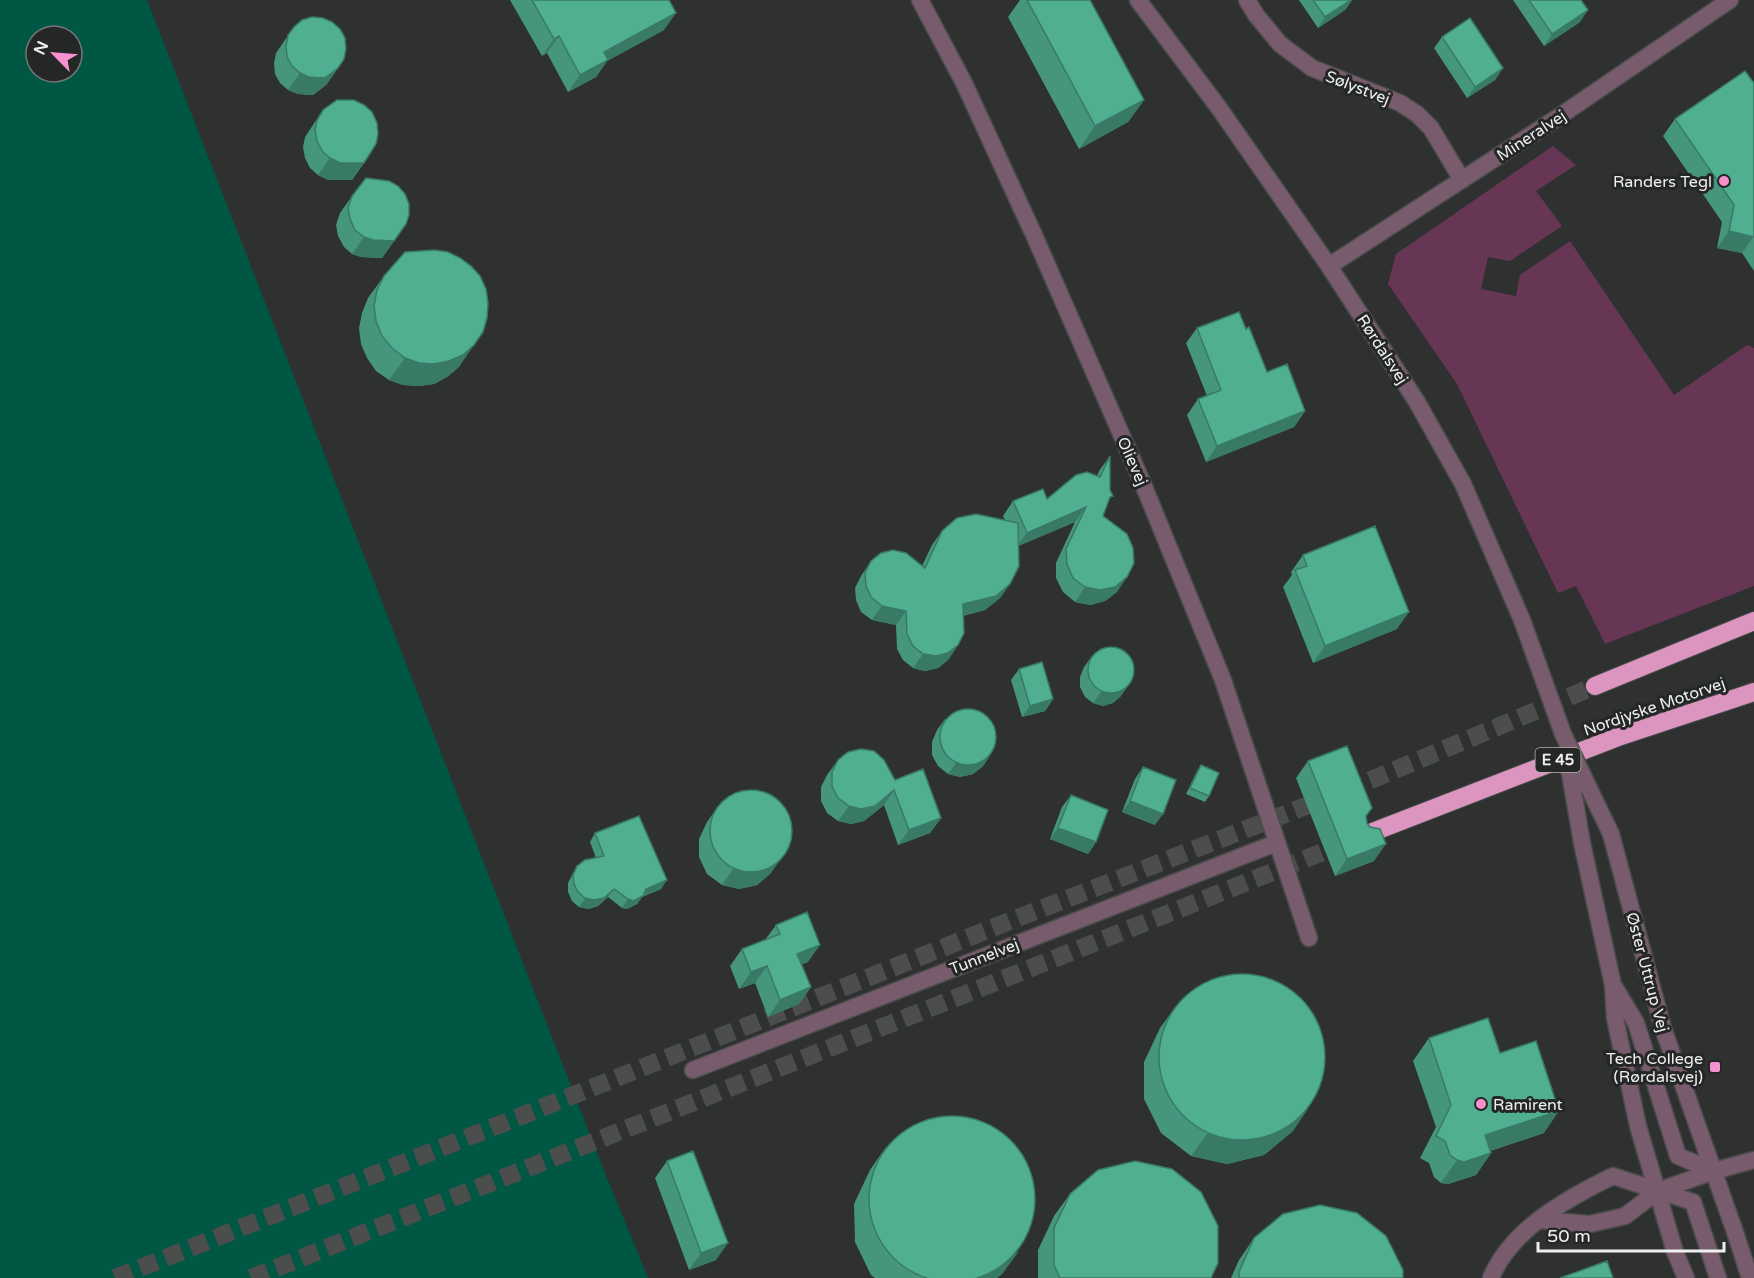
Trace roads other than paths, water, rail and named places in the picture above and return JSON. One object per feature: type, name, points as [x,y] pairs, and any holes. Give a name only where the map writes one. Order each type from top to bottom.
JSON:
[{"type":"highway","points":[[1595,686],[1754,621]]},
{"type":"highway","name":"Nordjyske Motorvej","points":[[1365,835],[1618,736],[1754,692]]},
{"type":"street","name":"Olievej","points":[[920,0],[964,82],[1143,484],[1223,680],[1309,938]]},
{"type":"street","name":"Rørdalsvej","points":[[1138,0],[1225,117],[1329,266],[1417,402],[1463,484],[1521,620],[1563,734],[1611,834]]},
{"type":"street","name":"Sølystvej","points":[[1246,0],[1280,44],[1312,68],[1400,103],[1418,114],[1431,128],[1462,180]]},
{"type":"street","name":"Mineralvej","points":[[1329,266],[1557,118],[1730,0]]},
{"type":"street","name":"Rørdalsvej","points":[[1563,734],[1582,843]]},
{"type":"street","name":"Øster Uttrup Vej","points":[[1611,834],[1663,1028],[1750,1278]]},
{"type":"street","name":"Tunnelvej","points":[[693,1070],[1276,843]]},
{"type":"street","name":"Øster Uttrup Vej","points":[[1582,843],[1613,985],[1615,1018],[1638,1126],[1675,1252],[1686,1278]]},
{"type":"street","points":[[1613,985],[1636,1023],[1678,1156],[1714,1171]]},
{"type":"street","points":[[1540,1220],[1590,1224],[1625,1216],[1658,1191],[1714,1171],[1754,1160]]},
{"type":"street","points":[[1491,1278],[1508,1251],[1540,1220],[1583,1190],[1613,1176],[1694,1202],[1718,1278]]},
{"type":"tunnel","points":[[115,1278],[1010,921],[1347,790],[1595,686]]},
{"type":"tunnel","points":[[251,1278],[1348,842]]},
{"type":"place","name":"Randers Tegl","points":[[1724,181]]},
{"type":"place","name":"Tech College (Rørdalsvej)","points":[[1715,1067]]},
{"type":"place","name":"Ramirent","points":[[1481,1104]]}]
